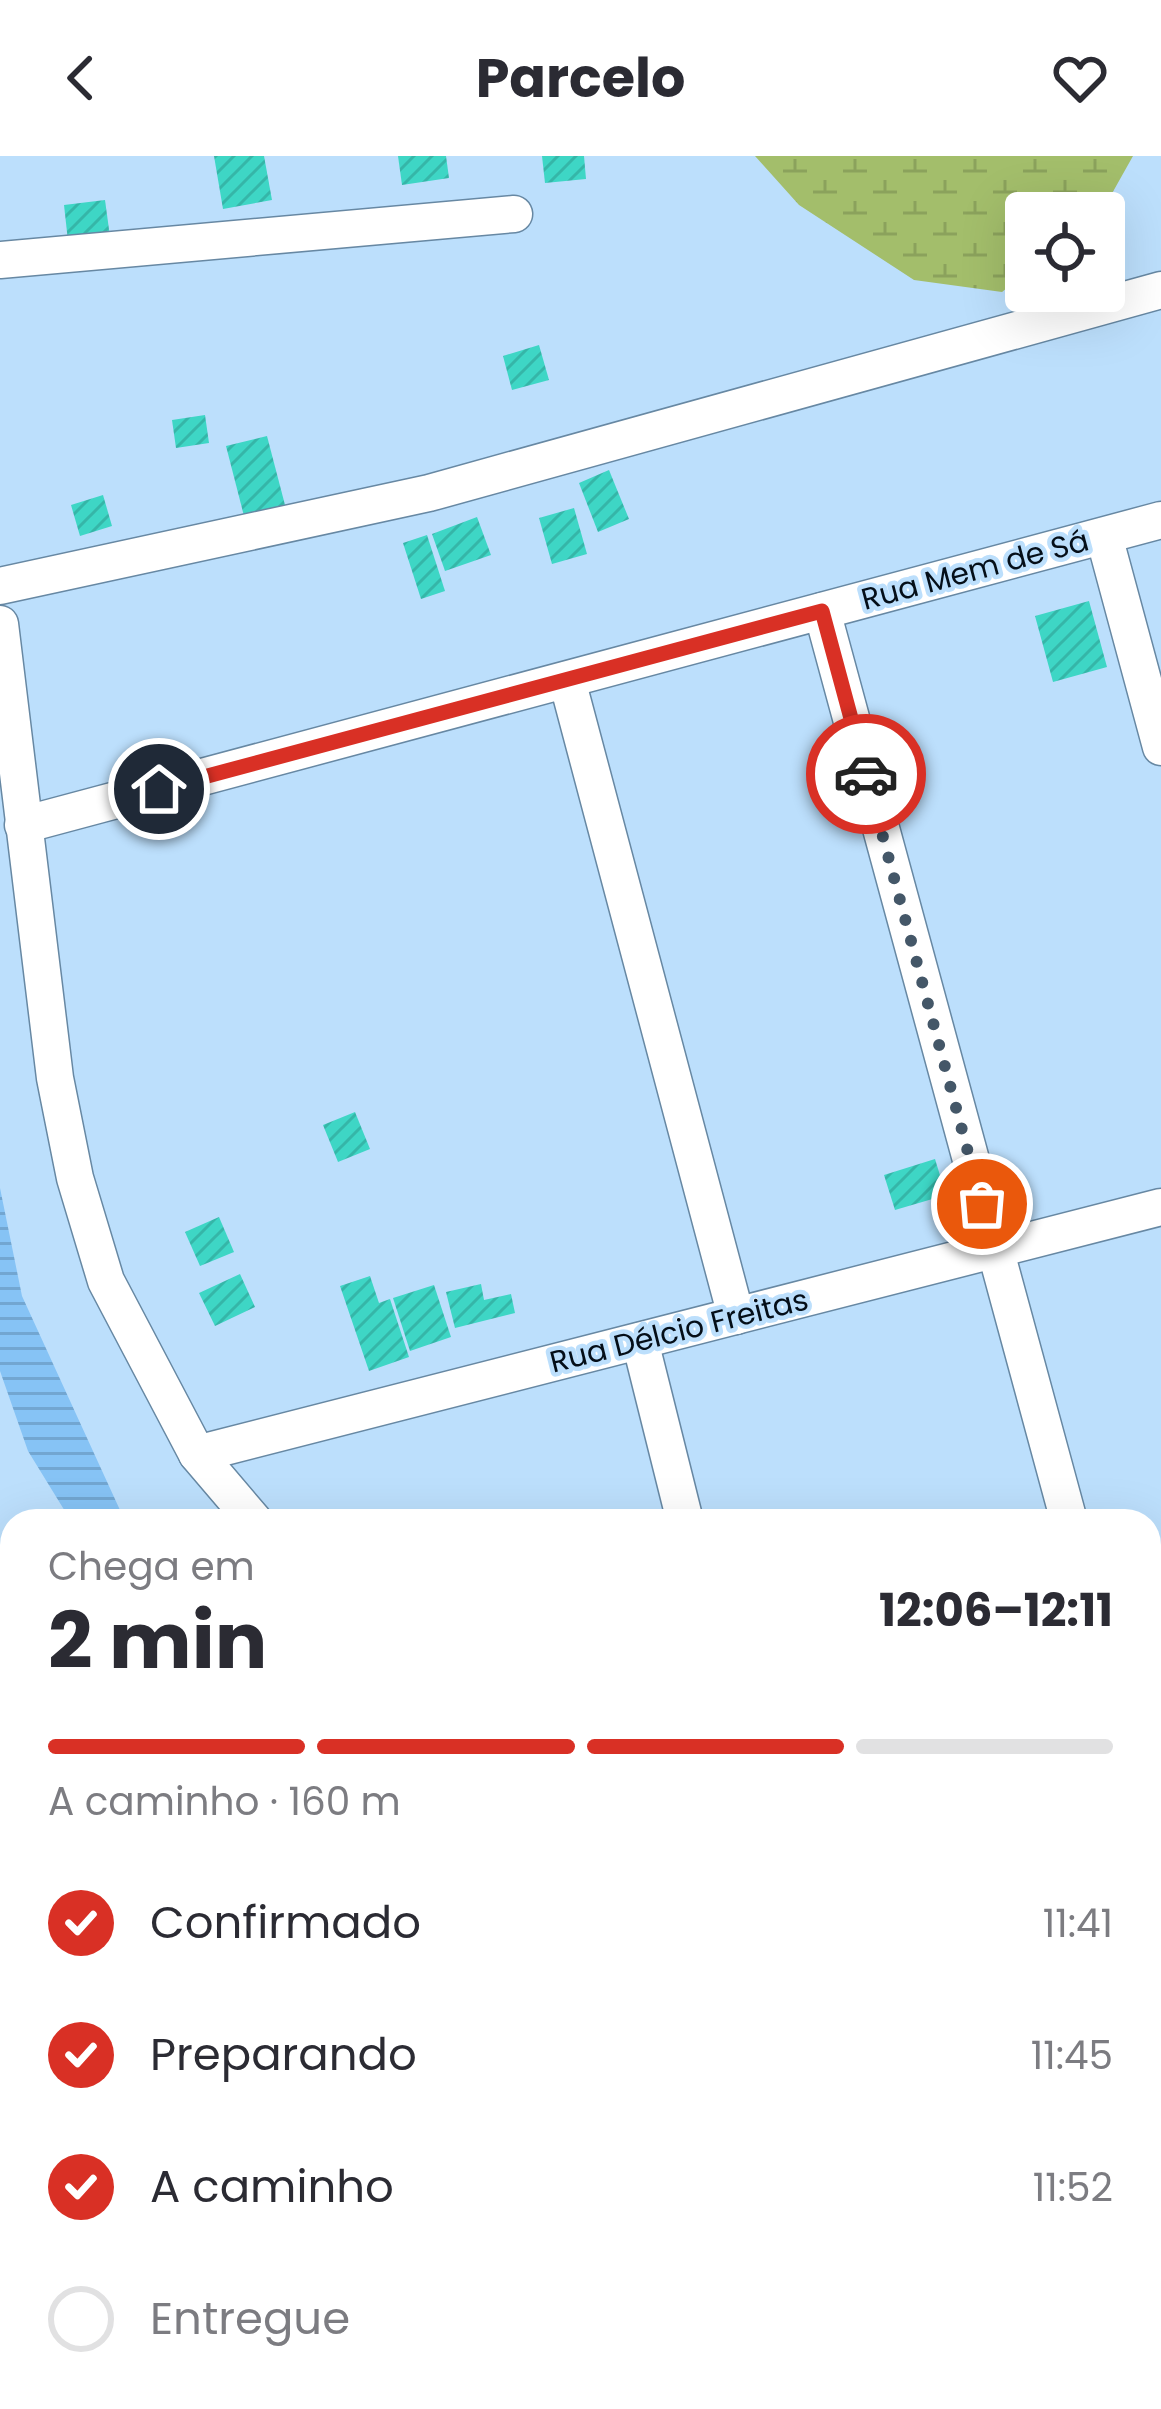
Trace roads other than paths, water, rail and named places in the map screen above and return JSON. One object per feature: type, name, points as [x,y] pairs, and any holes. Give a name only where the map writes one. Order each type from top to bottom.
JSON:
[{"type":"street","points":[[0,260],[514,214]]},
{"type":"street","points":[[0,586],[429,493],[1161,290]]},
{"type":"street","name":"Rua Mem de Sá","points":[[23,825],[1161,520]]},
{"type":"street","points":[[1103,536],[1161,747]]},
{"type":"street","points":[[822,611],[1066,1509]]},
{"type":"street","points":[[0,624],[55,1078],[75,1178],[106,1281],[197,1454],[244,1509]]},
{"type":"street","points":[[567,680],[736,1316]]},
{"type":"street","name":"Rua Délcio Freitas","points":[[197,1454],[1161,1207]]},
{"type":"street","points":[[640,1340],[682,1509]]},
{"type":"water","points":[[0,1188],[22,1296],[120,1509],[64,1509],[28,1451],[0,1371]]}]
